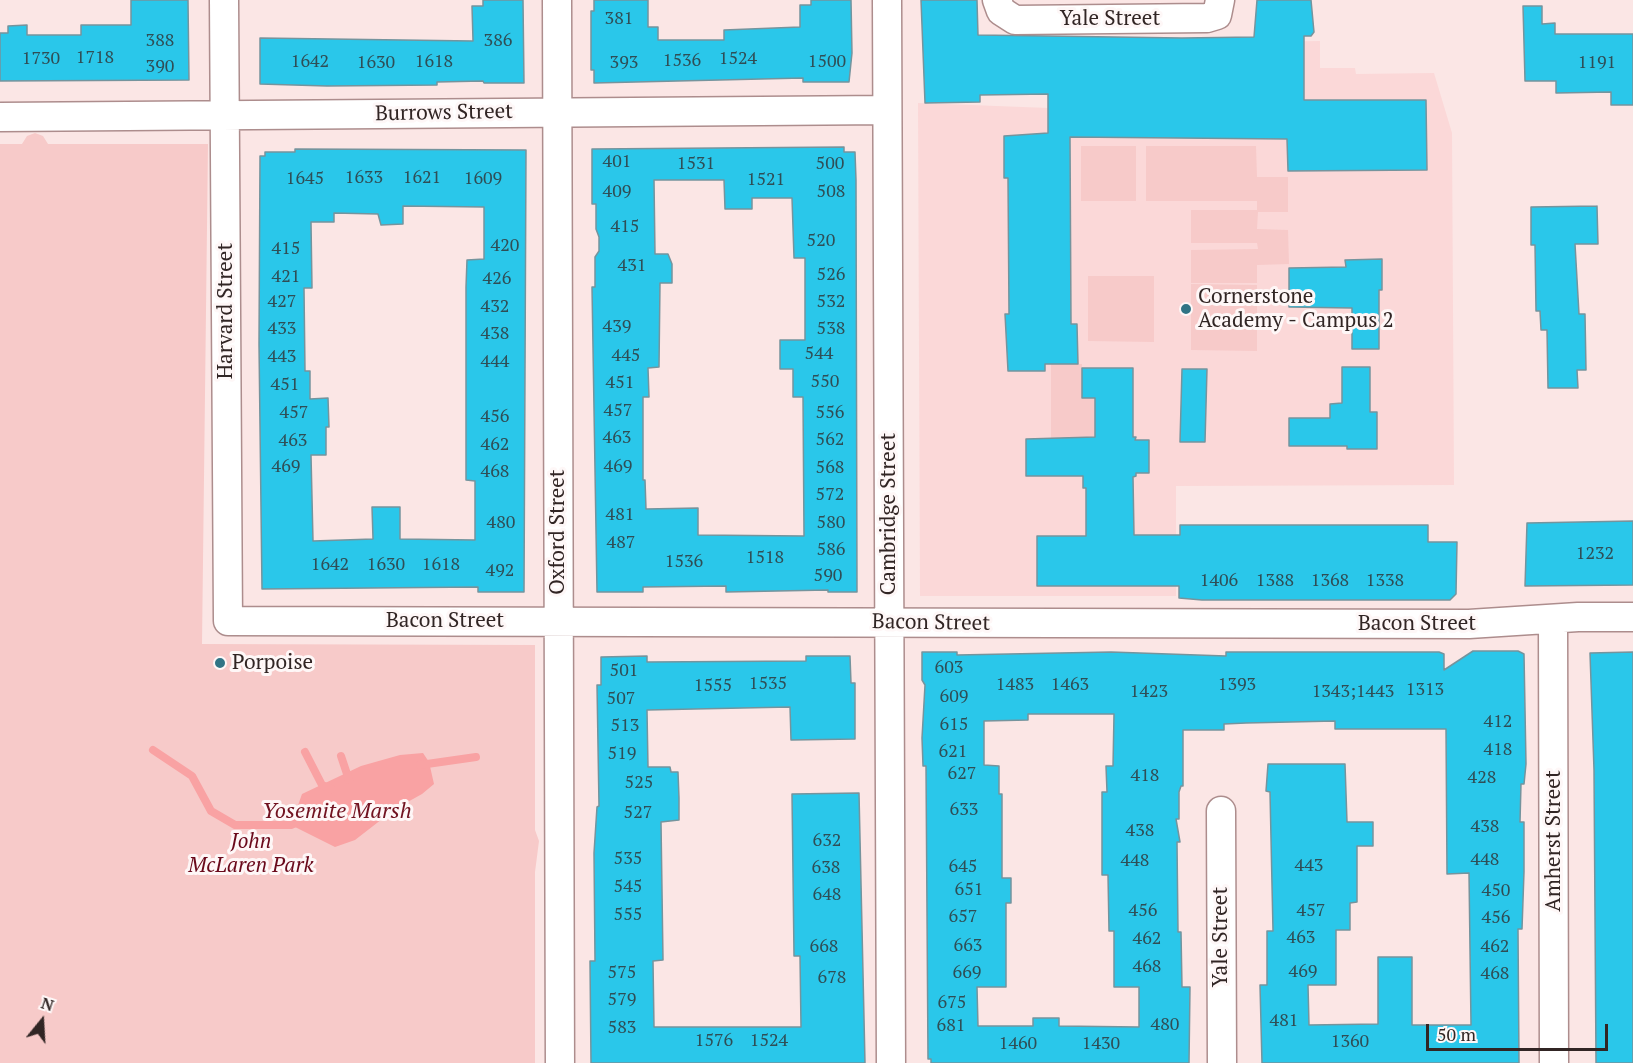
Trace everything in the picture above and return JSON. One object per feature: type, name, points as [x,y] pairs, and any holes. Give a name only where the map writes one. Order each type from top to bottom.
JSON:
[{"type":"street","name":"Harvard Street","points":[[224,0],[228,621]]},
{"type":"street","name":"Oxford Street","points":[[556,0],[560,1063]]},
{"type":"street","name":"Cambridge Street","points":[[887,0],[891,1063]]},
{"type":"street","name":"Yale Street","points":[[997,0],[1001,11],[1015,20],[1027,20],[1207,18],[1217,15],[1220,0]]},
{"type":"street","name":"Burrows Street","points":[[0,117],[887,110]]},
{"type":"street","name":"Bacon Street","points":[[228,621],[1468,624],[1633,616]]},
{"type":"street","name":"Amherst Street","points":[[1553,620],[1554,1063]]},
{"type":"street","name":"Yale Street","points":[[1221,811],[1222,1063]]},
{"type":"shaded area","name":"Cornerstone Academy - Campus 2","points":[[1320,41],[1320,68],[1355,68],[1356,74],[1434,73],[1452,133],[1454,485],[1176,486],[1176,596],[920,596],[918,103],[1049,108],[1253,42]]},
{"type":"green space","name":"John McLaren Park","points":[[35,133],[43,136],[48,144],[208,144],[202,644],[535,645],[535,830],[539,841],[535,872],[535,1063],[0,1063],[0,144],[22,144],[27,136]]},
{"type":"green space","points":[[1081,146],[1136,146],[1136,201],[1081,201]]},
{"type":"green space","points":[[1146,146],[1256,146],[1257,177],[1288,177],[1288,212],[1258,212],[1257,229],[1288,230],[1289,264],[1257,265],[1257,283],[1191,283],[1191,250],[1258,249],[1257,243],[1191,243],[1191,210],[1257,210],[1257,201],[1146,201]]},
{"type":"green space","points":[[1088,276],[1154,276],[1154,342],[1088,341]]},
{"type":"green space","points":[[1191,284],[1257,285],[1257,351],[1191,350]]},
{"type":"green space","points":[[1051,364],[1082,364],[1082,398],[1095,398],[1095,437],[1051,439]]},
{"type":"water","name":"Yosemite Marsh","points":[[423,753],[429,762],[434,784],[422,794],[395,809],[355,840],[335,847],[291,825],[302,794],[361,766],[400,755]]},
{"type":"building","points":[[131,0],[188,0],[189,80],[0,81],[0,33],[8,33],[8,26],[27,25],[27,35],[81,35],[81,25],[131,25]]},
{"type":"building","points":[[483,0],[523,0],[524,83],[484,83],[483,81],[437,82],[437,85],[327,86],[260,84],[260,38],[473,41],[472,6],[483,6]]},
{"type":"building","points":[[594,0],[648,0],[648,27],[658,27],[658,40],[724,40],[724,30],[800,27],[800,5],[811,5],[811,0],[851,0],[852,53],[849,82],[803,82],[803,78],[594,83],[594,70],[591,70],[591,11],[594,11]]},
{"type":"building","points":[[921,0],[977,0],[978,35],[1182,38],[1254,37],[1257,0],[1311,0],[1314,32],[1311,36],[1304,36],[1304,100],[1426,100],[1427,170],[1288,171],[1287,139],[1070,137],[1071,324],[1077,324],[1078,364],[1045,364],[1045,371],[1008,371],[1005,314],[1009,314],[1008,178],[1004,178],[1004,136],[1048,133],[1048,94],[980,95],[980,102],[925,103]]},
{"type":"building","points":[[1523,6],[1542,6],[1542,24],[1555,23],[1555,34],[1633,34],[1633,105],[1611,105],[1611,92],[1556,93],[1556,81],[1525,81]]},
{"type":"building","points":[[844,147],[844,152],[855,152],[857,592],[828,592],[828,590],[726,592],[726,586],[643,587],[643,592],[597,592],[592,287],[595,287],[595,257],[599,251],[599,237],[596,229],[596,204],[592,204],[592,149]],"holes":[[[654,180],[724,180],[725,209],[752,209],[752,198],[792,198],[794,258],[805,258],[805,340],[780,340],[780,369],[793,369],[793,397],[803,397],[804,536],[698,535],[698,508],[646,509],[645,480],[643,480],[643,397],[649,397],[648,368],[659,367],[660,283],[672,283],[672,264],[668,254],[655,254]]]},
{"type":"building","points":[[295,149],[526,150],[524,592],[478,592],[478,587],[262,589],[259,344],[260,156],[265,156],[265,152],[295,152]],"holes":[[[403,206],[484,207],[484,259],[467,260],[466,287],[466,480],[475,481],[475,540],[400,539],[400,507],[372,507],[373,539],[313,541],[311,455],[326,455],[326,427],[329,427],[328,398],[310,399],[310,371],[305,371],[304,288],[312,288],[311,222],[334,222],[334,213],[378,214],[381,225],[403,224]]]},
{"type":"building","points":[[1597,206],[1598,244],[1575,244],[1579,314],[1585,314],[1586,370],[1577,370],[1578,388],[1548,388],[1547,330],[1541,330],[1540,311],[1536,311],[1535,245],[1531,245],[1531,207]]},
{"type":"building","points":[[1382,259],[1382,290],[1379,290],[1379,349],[1352,349],[1352,308],[1289,307],[1289,268],[1346,267],[1345,260]]},
{"type":"building","points":[[1342,367],[1370,367],[1370,412],[1377,412],[1377,449],[1347,449],[1347,446],[1289,446],[1289,418],[1330,418],[1330,404],[1342,403]]},
{"type":"building","points":[[1082,368],[1133,368],[1133,437],[1136,437],[1135,440],[1149,440],[1149,473],[1136,473],[1133,477],[1134,535],[1180,535],[1180,525],[1428,525],[1428,542],[1457,542],[1456,594],[1450,600],[1202,600],[1179,598],[1179,586],[1037,586],[1037,536],[1086,536],[1086,488],[1083,488],[1083,476],[1026,476],[1026,439],[1095,437],[1095,398],[1082,398]]},
{"type":"building","points":[[1182,369],[1207,369],[1205,442],[1180,442]]},
{"type":"building","points":[[1633,521],[1633,585],[1525,586],[1527,523]]},
{"type":"building","points":[[1473,651],[1518,651],[1524,654],[1526,764],[1524,784],[1521,784],[1520,822],[1524,822],[1524,872],[1522,929],[1518,929],[1519,1063],[1262,1063],[1260,985],[1267,985],[1267,931],[1273,931],[1270,792],[1266,791],[1268,764],[1345,764],[1347,822],[1373,822],[1373,846],[1357,846],[1357,902],[1350,903],[1350,930],[1336,930],[1336,985],[1308,985],[1309,1025],[1378,1024],[1378,957],[1412,957],[1412,1025],[1471,1025],[1469,873],[1447,874],[1446,729],[1335,729],[1335,721],[1224,724],[1224,730],[1183,730],[1183,786],[1179,792],[1179,819],[1176,819],[1180,842],[1177,842],[1178,932],[1181,932],[1182,987],[1190,987],[1189,1063],[931,1063],[931,1059],[928,1059],[926,766],[923,766],[922,738],[925,685],[922,680],[922,652],[957,652],[957,655],[1111,652],[1226,656],[1226,652],[1439,652],[1444,654],[1444,670]],"holes":[[[1028,714],[1114,714],[1113,766],[1106,766],[1107,792],[1102,792],[1102,875],[1108,875],[1109,931],[1114,931],[1114,987],[1139,987],[1139,1027],[1059,1026],[1059,1018],[1033,1018],[1033,1026],[978,1026],[977,987],[1006,987],[1006,903],[1011,903],[1011,878],[1002,878],[1002,794],[999,794],[999,766],[984,765],[984,721],[1028,720]]]},
{"type":"building","points":[[1633,652],[1633,1063],[1596,1063],[1594,770],[1590,653]]},
{"type":"building","points":[[647,656],[647,662],[806,661],[806,656],[850,656],[851,683],[855,683],[855,739],[791,740],[790,707],[647,710],[648,767],[670,767],[671,772],[678,772],[679,798],[679,820],[661,822],[663,960],[653,961],[654,1027],[801,1027],[800,956],[794,956],[792,794],[859,793],[865,1063],[591,1063],[590,961],[595,961],[594,853],[597,807],[599,806],[597,685],[601,685],[601,657]]},
{"type":"waterway","points":[[153,750],[192,776],[211,811],[235,825],[291,825],[298,822]]},
{"type":"waterway","points":[[305,752],[322,785],[331,789]]},
{"type":"waterway","points":[[341,756],[349,780]]},
{"type":"waterway","points":[[420,765],[476,757]]},
{"type":"place","name":"Cornerstone Academy - Campus 2","points":[[1186,309]]},
{"type":"place","name":"Porpoise","points":[[220,663]]}]
